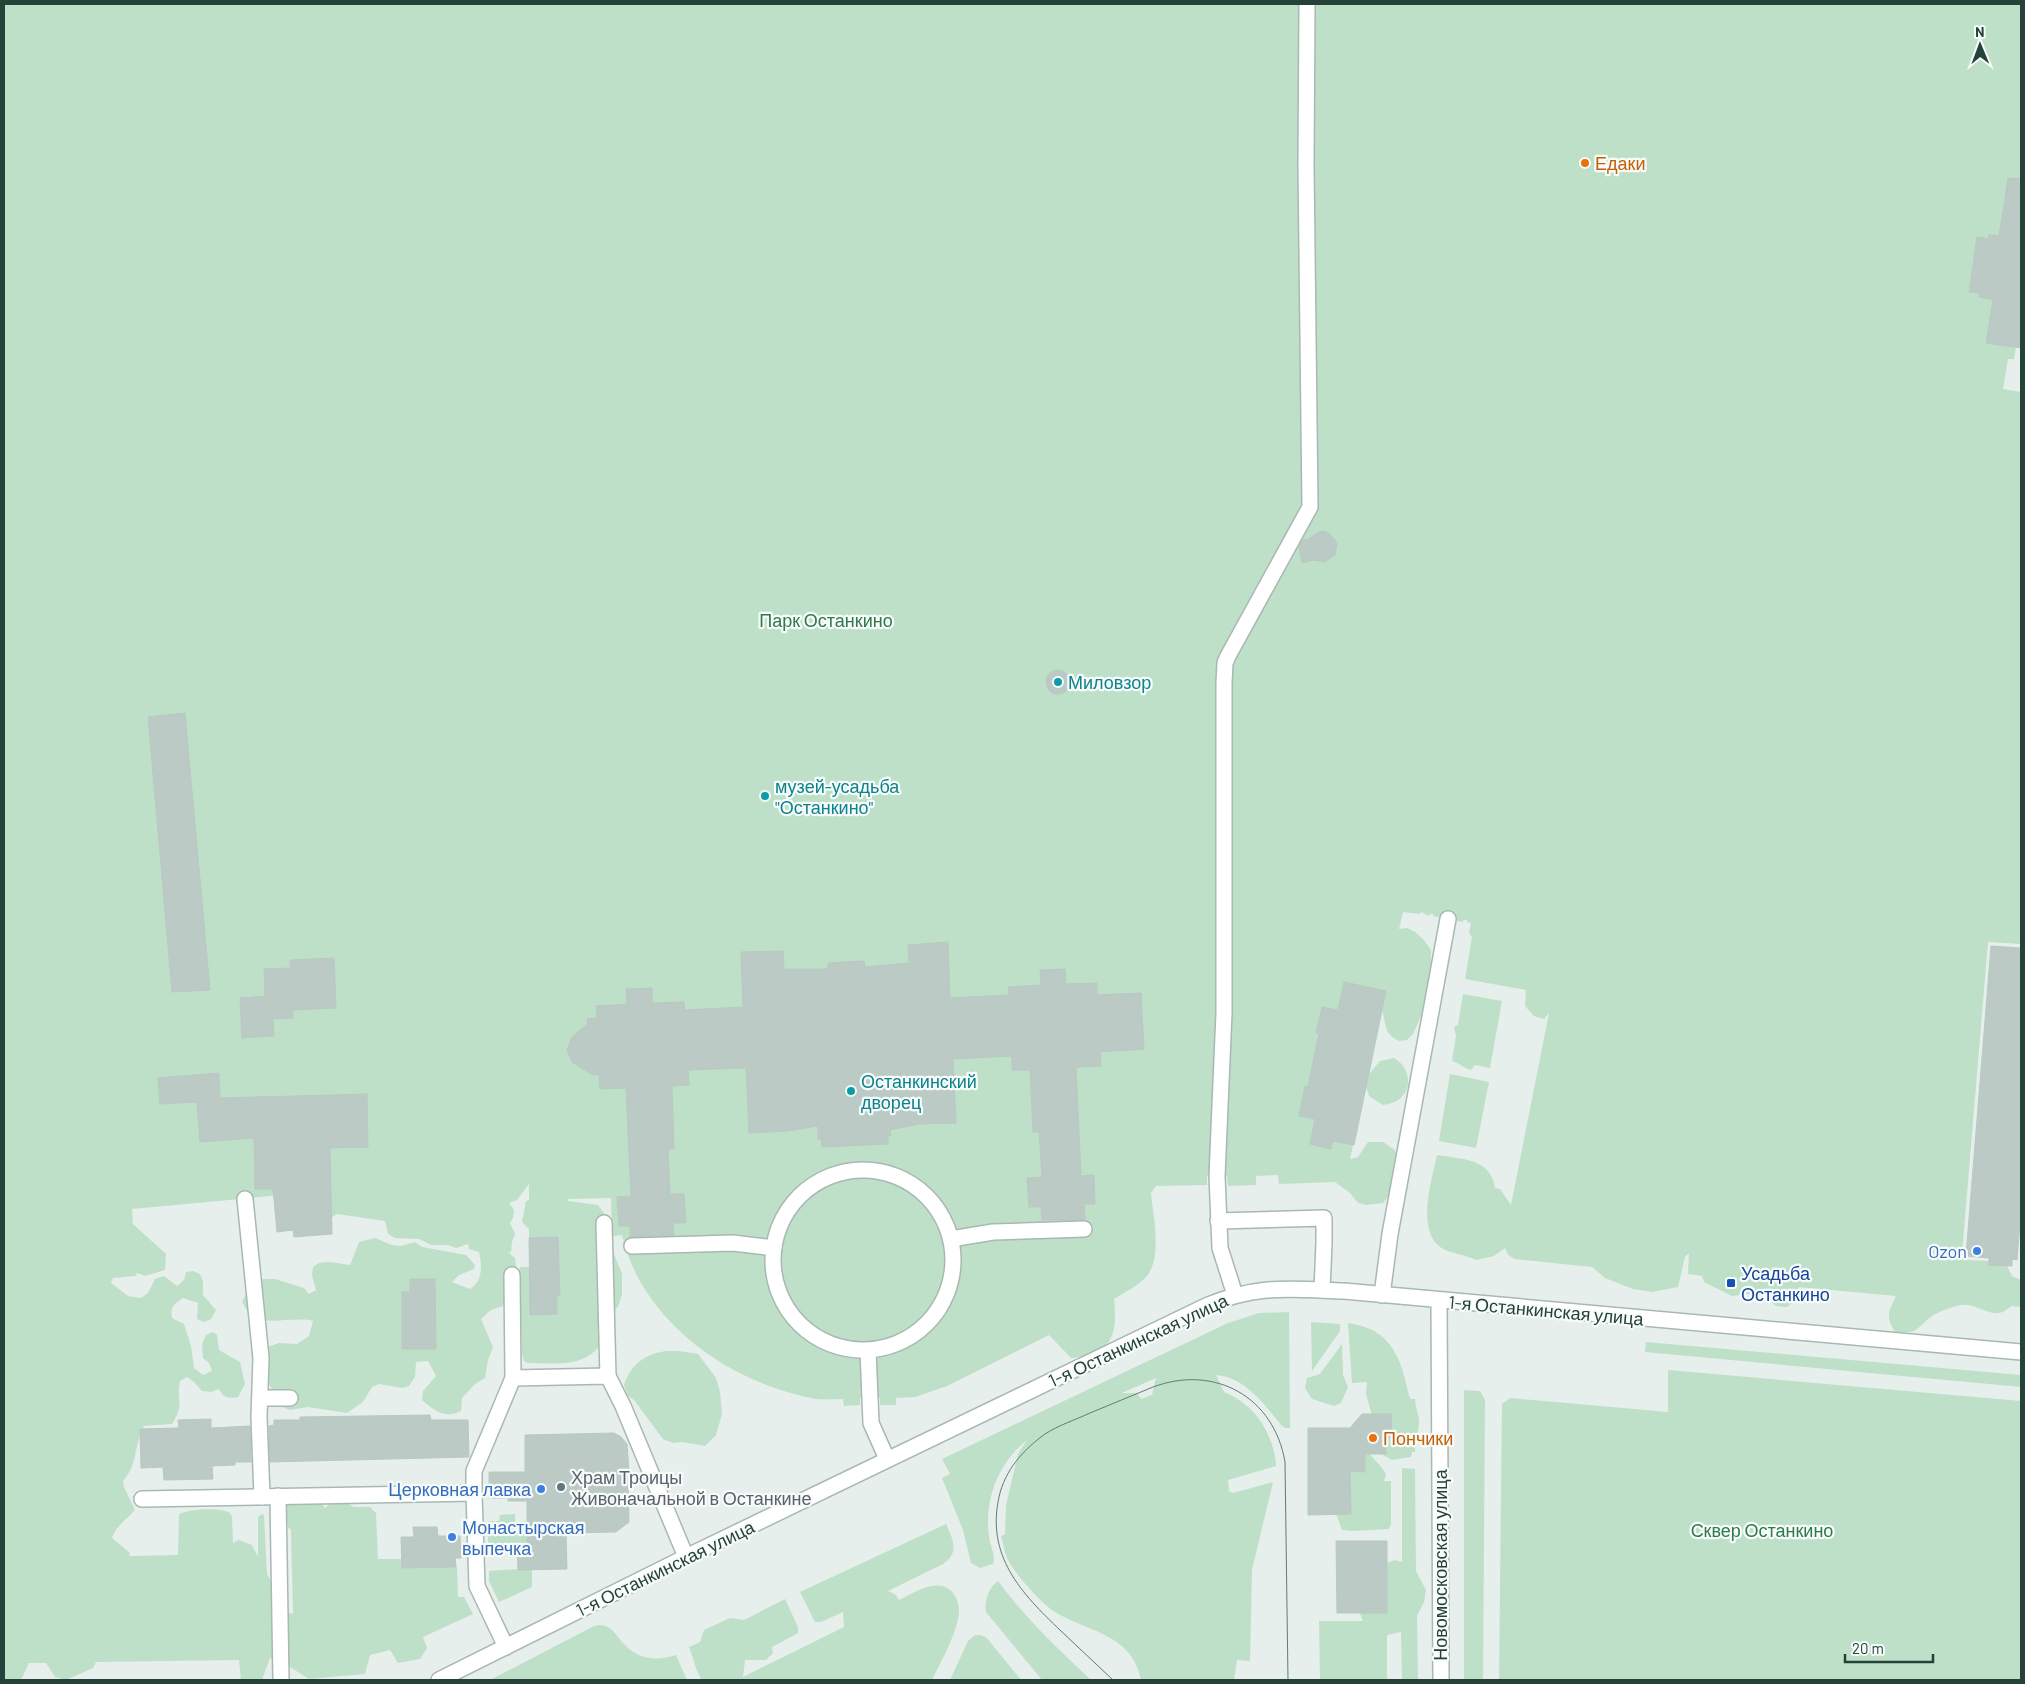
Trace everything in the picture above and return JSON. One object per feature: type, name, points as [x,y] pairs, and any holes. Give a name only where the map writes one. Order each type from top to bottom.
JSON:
[{"type":"street","points":[[1235,1295],[1220,1248],[1217,1176],[1224,1013],[1224,683],[1226,663],[1278,563],[1310,507],[1306,4]]},
{"type":"street","points":[[1382,1295],[1390,1234],[1448,919]]},
{"type":"street","points":[[856,1170],[870,1170],[898,1177],[922,1192],[940,1213],[951,1239],[953,1253],[951,1281],[936,1313],[922,1329],[910,1337],[898,1344],[868,1350],[842,1348],[828,1343],[804,1329],[794,1319],[786,1307],[775,1281],[773,1268],[774,1248],[786,1213],[804,1192],[828,1177],[856,1170]]},
{"type":"street","points":[[245,1199],[261,1358],[262,1497]]},
{"type":"street","points":[[1218,1221],[1324,1218],[1322,1290]]},
{"type":"street","points":[[604,1223],[608,1376],[623,1406],[686,1557]]},
{"type":"street","points":[[951,1239],[993,1232],[1084,1229]]},
{"type":"street","points":[[632,1246],[733,1243],[774,1248]]},
{"type":"street","points":[[506,1647],[477,1586],[474,1472],[513,1378],[512,1275]]},
{"type":"street","name":"1-я Останкинская улица","points":[[439,1680],[887,1459],[1197,1310],[1235,1295],[1278,1288],[1322,1290],[2021,1352]]},
{"type":"street","name":"Новомосковская улица","points":[[1439,1300],[1441,1680]]},
{"type":"street","points":[[868,1350],[870,1423],[887,1459]]},
{"type":"street","points":[[513,1378],[608,1376]]},
{"type":"street","points":[[260,1398],[290,1398]]},
{"type":"street","points":[[142,1499],[474,1493]]},
{"type":"street","points":[[278,1496],[281,1680]]},
{"type":"green space","name":"Парк Останкино","points":[[4,4],[2021,4],[2021,197],[2005,195],[2001,220],[2006,237],[1989,235],[1988,239],[1977,238],[1969,291],[1980,293],[1979,297],[1999,300],[1987,343],[2016,347],[2014,359],[2008,359],[2003,389],[2021,392],[2021,944],[1988,942],[1962,1254],[1965,1260],[1989,1261],[1989,1264],[2007,1266],[2012,1276],[2021,1280],[2021,1307],[2011,1306],[2005,1311],[1992,1313],[1974,1306],[1961,1305],[1935,1314],[1914,1331],[1895,1332],[1889,1313],[1896,1296],[1799,1287],[1793,1302],[1787,1307],[1776,1306],[1764,1295],[1732,1296],[1704,1282],[1702,1276],[1688,1274],[1689,1253],[1685,1257],[1678,1287],[1652,1292],[1633,1289],[1605,1278],[1592,1267],[1515,1259],[1508,1255],[1505,1248],[1494,1256],[1476,1260],[1440,1247],[1433,1239],[1427,1216],[1429,1190],[1437,1155],[1465,1159],[1481,1165],[1488,1171],[1495,1188],[1500,1189],[1511,1205],[1549,1013],[1544,1019],[1534,1016],[1525,1006],[1526,990],[1465,979],[1472,937],[1469,933],[1471,923],[1467,922],[1467,920],[1463,920],[1463,922],[1433,916],[1433,914],[1429,916],[1421,912],[1420,914],[1403,912],[1399,929],[1407,928],[1415,932],[1431,950],[1431,974],[1426,992],[1429,1008],[1421,1016],[1413,1034],[1407,1040],[1399,1041],[1387,1031],[1382,1010],[1369,1074],[1380,1061],[1394,1058],[1407,1072],[1408,1084],[1403,1095],[1398,1100],[1383,1105],[1369,1096],[1366,1087],[1350,1159],[1358,1157],[1368,1142],[1383,1142],[1395,1150],[1399,1162],[1398,1184],[1383,1203],[1366,1205],[1358,1203],[1350,1193],[1335,1182],[1279,1184],[1278,1175],[1256,1176],[1256,1185],[1228,1186],[1227,1176],[1207,1176],[1207,1185],[1156,1186],[1151,1193],[1156,1248],[1151,1269],[1139,1283],[1114,1299],[1115,1324],[1113,1333],[1103,1347],[1084,1356],[1071,1358],[1049,1335],[947,1386],[915,1397],[896,1398],[896,1405],[880,1405],[880,1398],[860,1398],[860,1405],[844,1406],[843,1399],[816,1399],[784,1391],[753,1379],[723,1363],[695,1344],[670,1321],[649,1295],[633,1266],[622,1235],[612,1236],[611,1198],[568,1199],[568,1201],[598,1205],[607,1217],[608,1239],[622,1274],[622,1295],[618,1307],[603,1319],[599,1319],[598,1348],[583,1359],[574,1362],[556,1364],[527,1363],[524,1361],[522,1354],[520,1267],[530,1267],[531,1315],[557,1314],[557,1302],[550,1294],[543,1241],[540,1237],[529,1238],[529,1229],[522,1222],[526,1201],[529,1200],[529,1184],[517,1200],[509,1203],[514,1210],[510,1223],[515,1234],[511,1252],[508,1252],[515,1258],[518,1277],[503,1291],[505,1300],[503,1306],[491,1310],[481,1319],[493,1347],[488,1360],[485,1378],[475,1384],[462,1398],[461,1411],[450,1414],[440,1413],[422,1400],[423,1391],[436,1376],[428,1361],[416,1362],[415,1377],[409,1386],[402,1388],[379,1384],[372,1387],[363,1402],[347,1413],[308,1407],[290,1410],[282,1407],[261,1370],[265,1348],[279,1343],[297,1344],[309,1336],[313,1321],[256,1319],[251,1316],[242,1302],[248,1289],[263,1279],[275,1279],[304,1288],[309,1294],[316,1290],[312,1275],[313,1267],[326,1262],[350,1265],[359,1242],[375,1238],[392,1245],[401,1246],[415,1242],[422,1247],[466,1255],[475,1265],[474,1269],[459,1275],[452,1282],[470,1289],[477,1282],[480,1273],[479,1252],[469,1249],[468,1244],[456,1248],[448,1245],[431,1245],[419,1239],[395,1238],[388,1234],[385,1221],[337,1214],[322,1224],[303,1193],[132,1209],[133,1224],[166,1254],[165,1270],[145,1276],[137,1273],[136,1276],[113,1278],[111,1283],[128,1296],[141,1298],[148,1293],[155,1279],[164,1276],[177,1286],[184,1280],[186,1272],[193,1271],[200,1274],[203,1281],[203,1295],[216,1310],[211,1319],[204,1322],[197,1319],[198,1303],[183,1298],[173,1306],[172,1318],[184,1324],[191,1346],[194,1368],[203,1375],[212,1371],[209,1363],[203,1358],[202,1344],[206,1335],[213,1332],[217,1335],[219,1350],[240,1362],[245,1384],[238,1397],[232,1398],[225,1396],[219,1389],[211,1392],[202,1391],[187,1377],[180,1381],[179,1406],[172,1424],[144,1426],[134,1461],[123,1481],[135,1510],[118,1527],[112,1538],[130,1553],[129,1556],[178,1555],[179,1514],[212,1509],[230,1513],[232,1517],[233,1543],[239,1540],[252,1545],[258,1557],[258,1517],[262,1514],[264,1515],[267,1574],[289,1613],[293,1614],[291,1530],[288,1527],[285,1504],[316,1497],[325,1508],[332,1502],[342,1499],[353,1507],[370,1507],[376,1513],[378,1559],[402,1559],[402,1568],[457,1567],[458,1597],[464,1597],[473,1614],[423,1637],[427,1648],[420,1659],[398,1663],[390,1650],[370,1655],[365,1674],[309,1679],[282,1662],[270,1658],[262,1680],[241,1680],[239,1660],[96,1662],[93,1668],[66,1680],[55,1677],[46,1663],[29,1663],[21,1680],[7,1680],[4,1678]]},
{"type":"green space","points":[[1463,994],[1502,1001],[1490,1068],[1475,1065],[1471,1070],[1452,1061],[1456,1036],[1454,1027],[1458,1025]]},
{"type":"green space","points":[[1450,1074],[1489,1082],[1476,1148],[1439,1141]]},
{"type":"green space","points":[[1289,1312],[1290,1428],[1285,1428],[1281,1425],[1261,1400],[1245,1386],[1226,1377],[1216,1375],[1224,1392],[1235,1397],[1253,1411],[1260,1420],[1270,1440],[1276,1463],[1276,1466],[1228,1480],[1229,1491],[1233,1493],[1273,1482],[1252,1570],[1250,1661],[1237,1660],[1234,1680],[1141,1680],[1136,1665],[1129,1653],[1108,1637],[1049,1608],[1022,1579],[1007,1558],[1001,1536],[1005,1534],[1006,1505],[1018,1454],[1027,1440],[1008,1460],[995,1483],[991,1496],[988,1523],[994,1561],[993,1564],[980,1568],[971,1563],[963,1530],[942,1478],[950,1474],[942,1459],[1228,1323],[1259,1313]],"holes":[[[1156,1378],[1152,1395],[1141,1399],[1137,1393],[1122,1393]]]},
{"type":"green space","points":[[1311,1322],[1340,1324],[1340,1331],[1312,1371]]},
{"type":"green space","points":[[1348,1323],[1363,1326],[1385,1339],[1398,1358],[1409,1396],[1411,1399],[1415,1399],[1419,1419],[1415,1452],[1412,1452],[1411,1457],[1392,1460],[1383,1455],[1366,1394],[1367,1382],[1352,1383]]},
{"type":"green space","points":[[1646,1342],[2021,1375],[2021,1387],[1645,1352]]},
{"type":"green space","points":[[1342,1344],[1343,1375],[1348,1387],[1341,1403],[1334,1406],[1312,1399],[1305,1388],[1307,1378],[1320,1374]]},
{"type":"green space","points":[[666,1351],[698,1354],[716,1378],[720,1392],[722,1414],[716,1435],[705,1446],[682,1442],[673,1443],[663,1439],[634,1400],[628,1396],[624,1385],[635,1366],[651,1355]]},
{"type":"green space","name":"Сквер Останкино","points":[[1668,1370],[2021,1401],[2021,1680],[1499,1680],[1502,1404],[1510,1398],[1668,1412]]},
{"type":"green space","points":[[1464,1390],[1480,1391],[1485,1400],[1483,1680],[1464,1680]]},
{"type":"green space","points":[[1361,1444],[1386,1474],[1384,1481],[1391,1481],[1391,1524],[1389,1529],[1342,1530],[1337,1516],[1326,1502]]},
{"type":"green space","points":[[1402,1468],[1415,1469],[1416,1571],[1426,1590],[1424,1602],[1417,1616],[1418,1680],[1402,1680],[1401,1632],[1387,1635],[1387,1680],[1320,1680],[1319,1621],[1363,1621],[1359,1611],[1382,1565],[1395,1560],[1402,1562]]},
{"type":"green space","points":[[515,1514],[515,1522],[526,1521],[527,1543],[510,1543],[510,1548],[488,1548],[488,1521],[499,1521],[500,1515]]},
{"type":"green space","points":[[946,1524],[954,1546],[952,1555],[948,1560],[888,1591],[896,1595],[899,1600],[920,1589],[936,1585],[950,1590],[955,1596],[959,1610],[956,1627],[932,1680],[702,1680],[689,1647],[700,1642],[704,1630],[730,1618],[744,1620],[785,1599],[798,1627],[798,1633],[772,1647],[773,1653],[766,1660],[745,1660],[743,1677],[844,1627],[843,1612],[821,1622],[815,1622],[800,1592]]},
{"type":"green space","points":[[532,1568],[532,1587],[499,1602],[489,1581],[489,1571]]},
{"type":"green space","points":[[998,1581],[1008,1595],[1054,1645],[1091,1680],[1042,1680],[986,1612],[988,1595]]},
{"type":"green space","points":[[600,1625],[611,1629],[629,1649],[642,1656],[662,1658],[676,1655],[687,1680],[490,1680],[594,1626]]},
{"type":"green space","points":[[975,1635],[986,1637],[1021,1680],[950,1680],[968,1641]]},
{"type":"building","points":[[2008,178],[2021,179],[2021,348],[1986,343],[1993,300],[1979,297],[1980,293],[1969,292],[1977,237],[1988,239],[1989,235],[1999,236]]},
{"type":"building","points":[[1324,531],[1330,534],[1337,543],[1335,555],[1325,562],[1314,560],[1302,563],[1299,546],[1303,540]]},
{"type":"building","name":"Миловзор","points":[[1058,670],[1067,673],[1070,682],[1067,691],[1058,694],[1049,691],[1046,682],[1049,673]]},
{"type":"building","points":[[185,713],[210,990],[172,992],[148,717]]},
{"type":"building","name":"Останкинский дворец","points":[[948,942],[950,998],[1009,995],[1008,987],[1041,985],[1040,970],[1065,969],[1066,984],[1097,983],[1097,995],[1141,993],[1144,1049],[1100,1052],[1101,1066],[1076,1067],[1081,1176],[1094,1175],[1095,1204],[1084,1204],[1085,1220],[1042,1220],[1041,1207],[1029,1207],[1027,1178],[1042,1177],[1039,1132],[1033,1132],[1030,1070],[1012,1070],[1012,1056],[953,1059],[956,1123],[919,1124],[890,1130],[891,1136],[888,1136],[888,1144],[822,1147],[821,1139],[818,1139],[818,1126],[788,1131],[749,1133],[746,1068],[688,1070],[689,1085],[672,1086],[674,1149],[668,1149],[670,1194],[684,1194],[686,1223],[673,1223],[674,1235],[630,1237],[630,1226],[619,1226],[617,1197],[631,1196],[626,1088],[600,1089],[599,1075],[593,1075],[572,1062],[567,1050],[572,1037],[588,1024],[587,1019],[597,1018],[596,1006],[627,1004],[626,989],[652,988],[652,1003],[684,1002],[685,1010],[743,1007],[741,952],[783,951],[784,969],[828,969],[828,963],[864,961],[865,967],[909,963],[908,945]]},
{"type":"building","points":[[1991,946],[2021,948],[2021,1211],[2017,1260],[2012,1259],[2012,1266],[1989,1265],[1989,1258],[1966,1256]]},
{"type":"building","points":[[334,958],[336,1008],[293,1010],[293,1018],[273,1019],[274,1036],[242,1038],[240,998],[265,996],[264,969],[291,968],[290,960]]},
{"type":"building","points":[[1344,982],[1386,991],[1354,1145],[1333,1141],[1331,1149],[1310,1144],[1315,1119],[1299,1116],[1305,1086],[1308,1087],[1319,1033],[1316,1033],[1322,1007],[1338,1010]]},
{"type":"building","points":[[219,1073],[220,1098],[367,1094],[368,1147],[330,1148],[332,1234],[294,1237],[293,1230],[277,1232],[273,1189],[255,1189],[254,1138],[200,1142],[197,1102],[160,1104],[158,1078]]},
{"type":"building","points":[[558,1237],[560,1295],[557,1295],[557,1314],[530,1315],[529,1238]]},
{"type":"building","points":[[410,1279],[435,1279],[436,1349],[402,1349],[402,1292],[410,1292]]},
{"type":"building","points":[[1362,1414],[1391,1414],[1392,1435],[1386,1441],[1386,1454],[1365,1454],[1365,1472],[1350,1471],[1351,1514],[1308,1515],[1308,1428],[1350,1428]]},
{"type":"building","points":[[430,1415],[431,1420],[468,1420],[469,1457],[270,1462],[269,1426],[274,1425],[274,1420],[300,1420],[300,1417]]},
{"type":"building","points":[[211,1419],[211,1428],[250,1426],[251,1462],[235,1462],[235,1465],[212,1466],[213,1479],[164,1480],[163,1467],[141,1468],[140,1429],[179,1428],[178,1420]]},
{"type":"building","name":"Храм Троицы Живоначальной в Останкине","points":[[614,1433],[627,1444],[630,1485],[628,1485],[629,1522],[616,1532],[566,1533],[567,1569],[518,1570],[517,1545],[527,1545],[527,1501],[489,1498],[489,1472],[525,1472],[525,1435]]},
{"type":"building","points":[[413,1527],[437,1527],[438,1536],[460,1536],[461,1558],[455,1558],[456,1567],[402,1568],[401,1537],[414,1537]]},
{"type":"building","points":[[1336,1541],[1387,1541],[1387,1613],[1337,1613]]},
{"type":"tram line","points":[[1113,1680],[1046,1617],[1020,1587],[1010,1572],[1002,1555],[998,1537],[996,1518],[999,1497],[1010,1469],[1016,1461],[1029,1447],[1050,1431],[1153,1387],[1176,1381],[1198,1380],[1219,1383],[1238,1392],[1255,1404],[1268,1420],[1279,1439],[1285,1462],[1288,1680]]},
{"type":"place","name":"Едаки","points":[[1585,163]]},
{"type":"place","name":"Миловзор","points":[[1058,682]]},
{"type":"place","name":"музей-усадьба \"Останкино\"","points":[[765,796]]},
{"type":"place","name":"Останкинский дворец","points":[[851,1091]]},
{"type":"place","name":"Ozon","points":[[1977,1251]]},
{"type":"place","name":"Усадьба Останкино","points":[[1731,1283]]},
{"type":"place","name":"Пончики","points":[[1373,1438]]},
{"type":"place","name":"Храм Троицы Живоначальной в Останкине","points":[[561,1487]]},
{"type":"place","name":"Церковная лавка","points":[[541,1489]]},
{"type":"place","name":"Монастырская выпечка","points":[[452,1537]]}]
